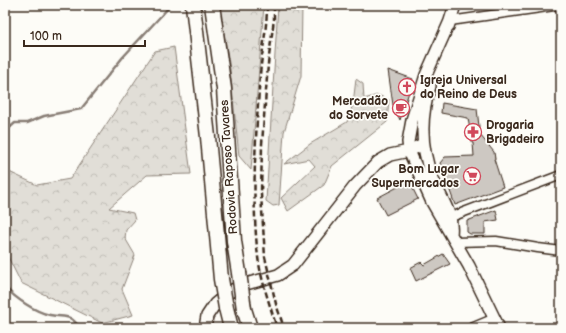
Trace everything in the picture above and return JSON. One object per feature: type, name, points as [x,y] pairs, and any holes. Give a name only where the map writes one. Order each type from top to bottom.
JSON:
[{"type":"highway","name":"Rodovia Raposo Tavares","points":[[193,5],[208,137],[221,279],[226,308],[232,328]]},
{"type":"highway","name":"Rodovia Raposo Tavares","points":[[212,5],[224,89],[234,241],[244,309],[250,328]]},
{"type":"main road","points":[[453,238],[451,217],[431,176],[423,144],[422,129],[428,95],[455,5]]},
{"type":"main road","points":[[450,21],[426,75],[412,120],[408,142],[409,151],[432,202],[469,266],[497,323]]},
{"type":"main road","points":[[205,328],[207,316],[215,304],[227,294],[239,286],[278,275],[293,265],[355,186],[373,166],[390,156],[409,151],[423,144]]},
{"type":"street","points":[[450,21],[561,5]]},
{"type":"street","points":[[451,217],[561,175]]},
{"type":"street","points":[[453,238],[496,241],[561,250]]},
{"type":"street","points":[[473,328],[497,323],[503,328]]},
{"type":"green space","points":[[221,5],[264,5],[251,170],[239,156],[230,69],[220,9]]},
{"type":"green space","points":[[278,5],[302,5],[301,76],[284,132],[279,205],[273,206],[266,201]]},
{"type":"green space","points":[[174,47],[191,174],[147,175],[109,208],[133,213],[135,220],[126,230],[125,238],[135,255],[122,289],[133,315],[102,323],[21,283],[5,251],[5,170],[37,185],[70,179],[155,51]]},
{"type":"green space","points":[[356,79],[363,84],[364,99],[378,95],[389,100],[387,122],[332,166],[324,185],[288,211],[281,198],[315,166],[309,159],[284,164],[310,144],[347,122],[353,104]]},
{"type":"building","points":[[388,70],[413,79],[400,120],[393,105]]},
{"type":"building","name":"Bom Lugar Supermercados","points":[[442,103],[477,109],[480,135],[494,152],[494,159],[503,187],[455,205],[440,163],[445,157],[474,156],[473,143],[468,118],[441,113]]},
{"type":"building","points":[[409,181],[418,199],[386,215],[377,198]]},
{"type":"building","points":[[496,210],[498,220],[485,222],[485,234],[470,234],[467,232],[467,221]]},
{"type":"building","points":[[443,254],[450,264],[416,281],[410,268],[421,262],[424,265]]},
{"type":"waterway","points":[[5,132],[15,123],[27,123],[44,116],[81,109],[123,57],[171,5]]},
{"type":"waterway","points":[[5,287],[14,296],[32,308],[50,315],[70,318],[80,328]]},
{"type":"railway","points":[[267,5],[257,120],[255,212],[259,266],[277,328]]},
{"type":"railway","points":[[274,5],[274,19],[268,64],[262,144],[261,194],[265,257],[276,304],[284,328]]},
{"type":"place","name":"Igreja Universal do Reino de Deus","points":[[407,87]]},
{"type":"place","name":"Mercadão do Sorvete","points":[[401,108]]},
{"type":"place","name":"Drogaria Brigadeiro","points":[[473,132]]},
{"type":"place","name":"Bom Lugar Supermercados","points":[[472,176]]}]
